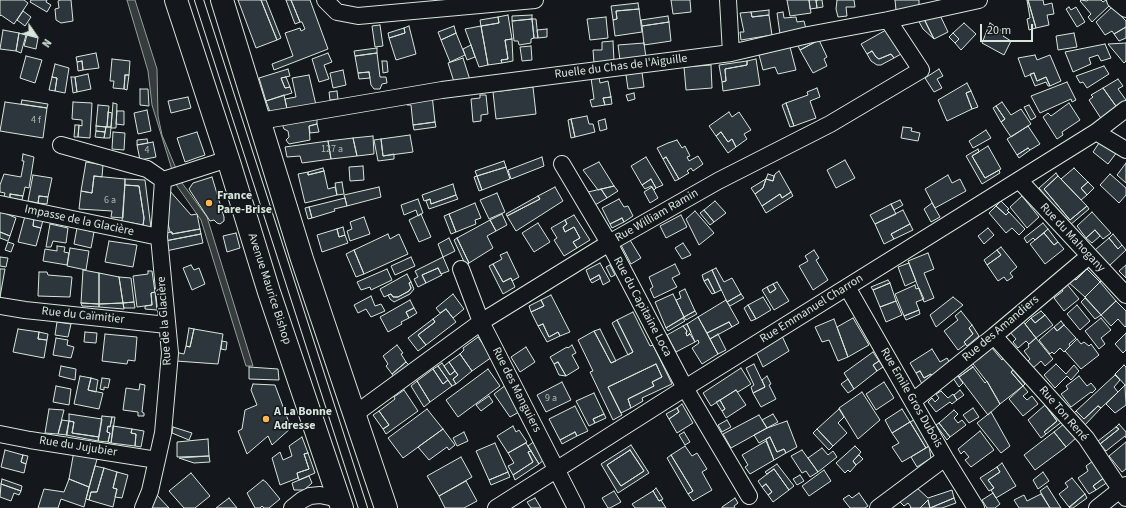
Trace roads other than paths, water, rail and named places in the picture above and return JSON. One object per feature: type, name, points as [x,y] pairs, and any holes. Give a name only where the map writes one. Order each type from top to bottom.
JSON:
[{"type":"main road","name":"Avenue Maurice Bishop","points":[[176,0],[228,159],[269,292],[341,504]]},
{"type":"main road","points":[[222,0],[302,259],[386,508]]},
{"type":"street","points":[[325,0],[337,12],[358,16],[535,0]]},
{"type":"street","points":[[728,0],[731,53]]},
{"type":"street","name":"Ruelle du Chas de l'Aiguille","points":[[260,121],[442,90],[731,53],[808,34],[888,20],[979,0]]},
{"type":"street","points":[[1115,0],[1126,9]]},
{"type":"street","name":"Rue William Ramin","points":[[355,414],[481,322],[609,243],[718,181],[830,124],[921,70],[888,20]]},
{"type":"street","name":"Rue Emmanuel Charron","points":[[496,508],[685,388],[1096,132],[1126,109]]},
{"type":"street","points":[[1096,132],[1126,150]]},
{"type":"street","points":[[61,145],[147,169],[167,179],[228,159]]},
{"type":"street","name":"Rue du Capitaine Loca","points":[[562,164],[609,243],[685,388],[749,496]]},
{"type":"street","name":"Rue de la Glacière","points":[[143,508],[150,491],[164,433],[170,354],[158,237],[167,179]]},
{"type":"street","name":"Rue du Mahogany","points":[[1019,180],[1126,295]]},
{"type":"street","name":"Impasse de la Glacière","points":[[0,204],[158,237]]},
{"type":"street","name":"Rue des Amandiers","points":[[913,401],[994,336],[1089,256]]},
{"type":"street","name":"Rue des Manguiers","points":[[461,269],[481,322],[576,508]]},
{"type":"street","name":"Rue Emile Gros Dubois","points":[[848,287],[945,458],[976,508]]},
{"type":"street","name":"Rue du Caïmitier","points":[[0,306],[167,325]]},
{"type":"street","name":"Rue Ton René","points":[[994,336],[1086,438],[1124,491]]},
{"type":"street","name":"Rue du Jujubier","points":[[0,434],[157,460]]},
{"type":"street","points":[[878,508],[945,458]]},
{"type":"street","points":[[1098,508],[1124,491]]},
{"type":"street","points":[[292,508],[310,496],[320,496],[341,504]]},
{"type":"lane","points":[[199,0],[363,508]]},
{"type":"place","name":"France Pare-Brise","points":[[209,203]]},
{"type":"place","name":"A La Bonne Adresse","points":[[266,419]]}]
